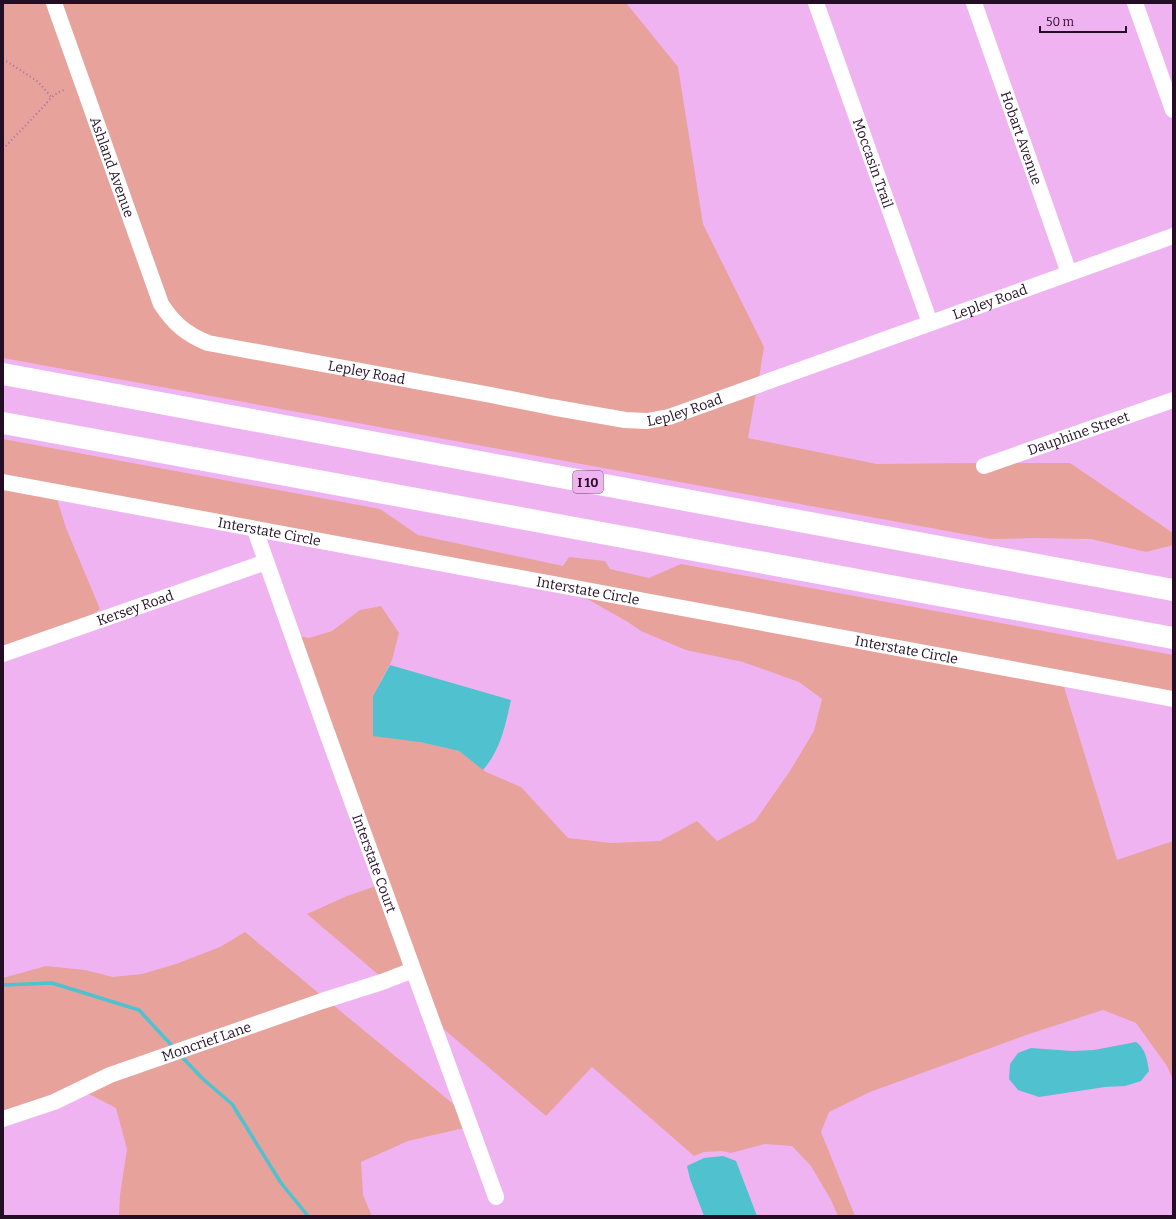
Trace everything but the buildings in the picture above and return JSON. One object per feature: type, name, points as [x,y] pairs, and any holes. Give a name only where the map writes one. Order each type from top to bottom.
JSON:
[{"type":"highway","name":"I 10","points":[[3,374],[1173,590]]},
{"type":"highway","points":[[3,423],[1173,638]]},
{"type":"street","name":"Ashland Avenue","points":[[54,3],[161,304],[169,317],[178,327]]},
{"type":"street","name":"Moccasin Trail","points":[[816,3],[930,323]]},
{"type":"street","name":"Hobart Avenue","points":[[974,3],[1069,273]]},
{"type":"street","points":[[1135,3],[1173,110]]},
{"type":"street","name":"Lepley Road","points":[[178,327],[195,338],[208,343],[491,394],[551,407],[625,420],[647,421],[669,417],[1173,236]]},
{"type":"street","name":"Dauphine Street","points":[[984,466],[1173,400]]},
{"type":"street","name":"Interstate Circle","points":[[3,482],[255,530],[666,604],[1173,699]]},
{"type":"street","name":"Interstate Court","points":[[255,530],[496,1197]]},
{"type":"street","name":"Kersey Road","points":[[3,654],[266,562]]},
{"type":"street","name":"Moncrief Lane","points":[[3,1119],[54,1102],[110,1075],[413,970]]},
{"type":"path","points":[[3,59],[37,81],[52,98]]},
{"type":"path","points":[[3,149],[52,98],[60,91],[64,90]]},
{"type":"shaded area","points":[[3,3],[48,3],[171,327],[625,427],[756,393],[748,438],[877,464],[977,463],[981,474],[1013,463],[1070,463],[1173,533],[1173,545],[1146,552],[1091,539],[991,539],[3,358]]},
{"type":"shaded area","points":[[60,3],[627,4],[678,67],[703,224],[764,347],[759,378],[667,410],[646,414],[625,414],[209,337],[185,325],[166,302]]},
{"type":"shaded area","points":[[3,439],[380,509],[418,535],[563,566],[569,557],[605,561],[610,569],[649,578],[681,564],[1173,655],[1173,693],[3,476]]},
{"type":"shaded area","points":[[3,489],[57,499],[66,528],[100,609],[89,617],[3,647]]},
{"type":"shaded area","points":[[582,596],[1173,706],[1064,687],[1117,860],[1173,841],[1173,1080],[1167,1066],[1136,1023],[1103,1010],[1029,1034],[870,1092],[829,1112],[821,1132],[855,1216],[838,1216],[831,1200],[811,1166],[792,1146],[765,1144],[731,1153],[722,1151],[704,1152],[694,1156],[592,1067],[546,1116],[440,1026],[299,636],[309,638],[332,631],[360,610],[381,606],[399,633],[392,660],[373,696],[420,742],[459,751],[486,772],[521,787],[568,838],[611,843],[660,841],[697,821],[717,841],[755,821],[790,771],[814,731],[822,699],[799,682],[743,662],[686,650],[641,631]]},
{"type":"shaded area","points":[[390,665],[511,700],[502,737],[494,754],[483,770],[459,751],[420,742],[373,736],[373,696]]},
{"type":"shaded area","points":[[376,886],[405,966],[380,976],[307,914],[347,896]]},
{"type":"shaded area","points":[[245,932],[321,995],[51,1096],[3,1111],[3,978],[46,966],[85,970],[113,977],[142,974],[176,964],[220,947]]},
{"type":"shaded area","points":[[333,1005],[457,1107],[464,1128],[408,1141],[361,1162],[363,1195],[372,1216],[119,1216],[120,1195],[127,1149],[116,1108],[87,1093],[113,1081]]},
{"type":"shaded area","points":[[1136,1042],[1144,1051],[1149,1071],[1141,1081],[1125,1086],[1105,1087],[1039,1097],[1018,1090],[1009,1079],[1010,1064],[1018,1053],[1031,1048],[1072,1051],[1094,1050]]},
{"type":"shaded area","points":[[723,1156],[736,1161],[757,1216],[704,1216],[690,1179],[687,1166],[704,1158]]},
{"type":"waterway","points":[[3,985],[52,983],[139,1010],[174,1048]]},
{"type":"waterway","points":[[180,1055],[204,1080],[232,1104],[281,1183],[308,1216]]}]
